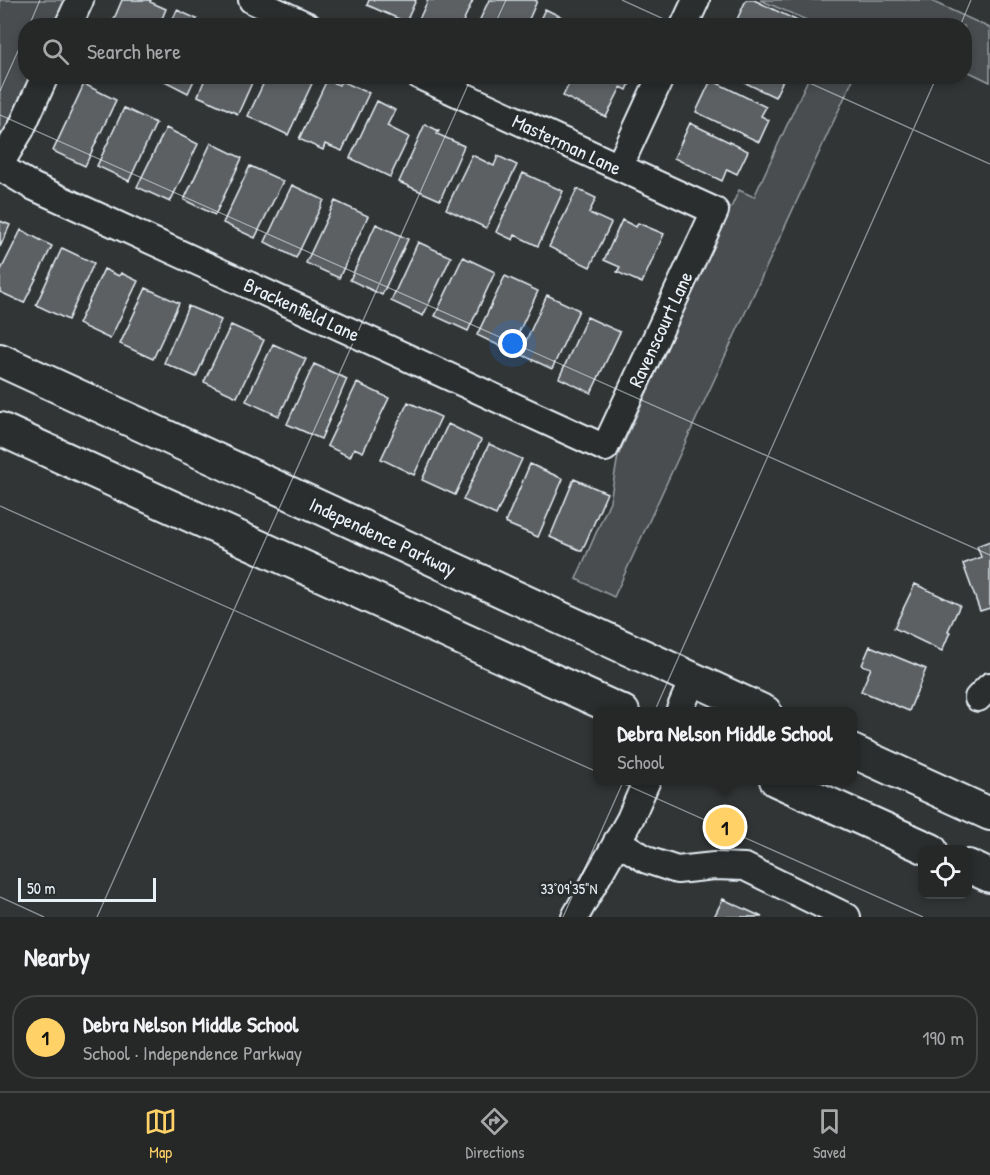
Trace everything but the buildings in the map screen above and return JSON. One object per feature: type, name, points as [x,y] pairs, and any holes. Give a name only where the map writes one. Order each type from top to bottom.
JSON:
[{"type":"main road","name":"Independence Parkway","points":[[0,360],[756,707]]},
{"type":"main road","points":[[0,429],[614,707]]},
{"type":"main road","points":[[857,753],[990,814]]},
{"type":"main road","points":[[788,785],[922,845]]},
{"type":"main road","points":[[972,868],[990,876]]},
{"type":"street","points":[[72,18],[80,0]]},
{"type":"street","points":[[252,0],[291,18]]},
{"type":"street","points":[[688,18],[696,0]]},
{"type":"street","points":[[0,166],[21,129],[41,84]]},
{"type":"street","name":"Masterman Lane","points":[[437,84],[714,211]]},
{"type":"street","points":[[619,167],[657,84]]},
{"type":"street","name":"Brackenfield Lane","points":[[0,166],[32,186],[605,448]]},
{"type":"street","name":"Ravenscourt Lane","points":[[605,448],[714,211]]},
{"type":"street","points":[[681,707],[693,678]]},
{"type":"street","points":[[576,917],[645,785]]},
{"type":"street","points":[[617,841],[647,860],[677,870],[714,866],[745,867],[847,917]]},
{"type":"shaded area","points":[[0,0],[68,0],[59,18],[18,18],[18,84],[29,84],[8,129],[0,138]]},
{"type":"shaded area","points":[[760,0],[929,0],[968,18],[802,18]]},
{"type":"shaded area","points":[[972,20],[990,28],[990,82],[972,73]]},
{"type":"shaded area","points":[[806,84],[851,84],[614,597],[576,579],[610,501],[618,456],[739,190],[754,197]]},
{"type":"place","name":"Debra Nelson Middle School","points":[[725,827]]}]
